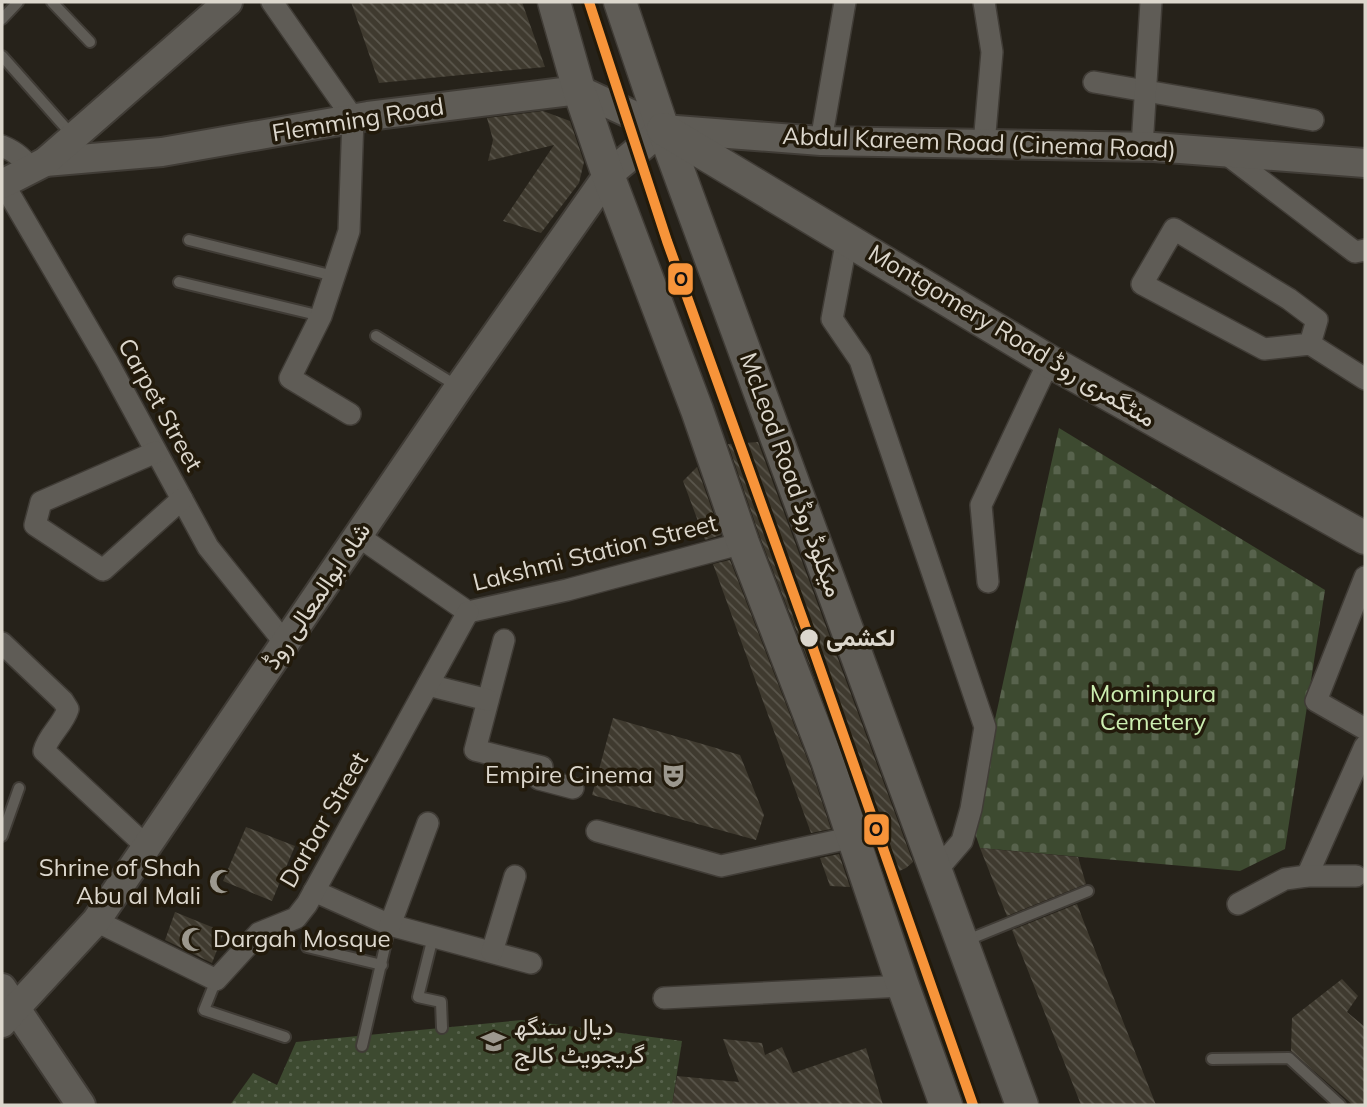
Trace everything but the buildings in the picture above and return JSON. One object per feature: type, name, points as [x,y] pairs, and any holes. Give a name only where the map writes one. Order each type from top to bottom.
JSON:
[{"type":"main road","points":[[554,2],[579,90],[608,175],[697,410],[743,543],[827,760],[946,1105]]},
{"type":"main road","name":"McLeod Road میکلوڈ روڈ","points":[[620,2],[663,129],[1021,1105]]},
{"type":"main road","name":"Montgomery Road منٹگمری روڈ","points":[[663,129],[1049,361],[1365,538]]},
{"type":"street","points":[[2,184],[38,166],[228,2]]},
{"type":"street","points":[[272,2],[353,118],[349,231],[321,316],[290,378],[350,414]]},
{"type":"street","points":[[821,141],[845,2]]},
{"type":"street","points":[[984,2],[992,52],[984,144]]},
{"type":"street","points":[[1142,147],[1151,2]]},
{"type":"street","points":[[1094,82],[1313,120]]},
{"type":"street","points":[[579,90],[663,129],[608,175]]},
{"type":"street","name":"Flemming Road","points":[[38,166],[162,152],[353,118],[579,90]]},
{"type":"street","name":"Abdul Kareem Road (Cinema Road)","points":[[663,129],[821,141],[1142,147],[1365,163]]},
{"type":"street","points":[[2,146],[26,162],[38,166]]},
{"type":"street","points":[[1225,153],[1355,252],[1365,250]]},
{"type":"street","name":"شاہ ابوالمعالی روڈ","points":[[6,1007],[96,921],[458,387],[608,175]]},
{"type":"street","name":"Carpet Street","points":[[2,184],[107,361],[208,547],[285,643]]},
{"type":"street","points":[[1310,344],[1317,320],[1289,299],[1174,229],[1142,284],[1264,349],[1310,344],[1365,379]]},
{"type":"street","points":[[847,239],[832,319],[860,360],[985,727],[971,809],[962,841],[937,870]]},
{"type":"street","points":[[988,582],[981,505],[1049,361]]},
{"type":"street","points":[[156,452],[41,502],[36,525],[103,570],[182,499]]},
{"type":"street","name":"Lakshmi Station Street","points":[[358,536],[468,612],[566,590],[743,543]]},
{"type":"street","points":[[1365,577],[1316,701],[1365,729]]},
{"type":"street","name":"Darbar Street","points":[[216,980],[259,933],[296,918],[314,891],[468,612]]},
{"type":"street","points":[[504,640],[475,750],[542,767],[539,779],[573,788]]},
{"type":"street","points":[[2,643],[63,701],[68,709],[65,718],[46,743],[44,751],[147,847]]},
{"type":"street","points":[[428,685],[488,700]]},
{"type":"street","points":[[1307,876],[1365,746]]},
{"type":"street","points":[[390,925],[428,823]]},
{"type":"street","points":[[597,831],[720,866],[854,837]]},
{"type":"street","points":[[492,952],[515,876]]},
{"type":"street","points":[[1238,904],[1285,879],[1356,876]]},
{"type":"street","points":[[314,891],[390,925],[531,963]]},
{"type":"street","points":[[96,921],[216,980]]},
{"type":"street","points":[[664,998],[903,986]]},
{"type":"street","points":[[6,1007],[81,1105]]},
{"type":"lane","points":[[2,19],[18,2]]},
{"type":"lane","points":[[52,2],[90,41]]},
{"type":"lane","points":[[2,56],[74,137]]},
{"type":"lane","points":[[189,240],[334,276]]},
{"type":"lane","points":[[179,282],[321,316]]},
{"type":"lane","points":[[376,336],[458,387]]},
{"type":"lane","points":[[2,836],[19,788]]},
{"type":"lane","points":[[962,942],[1088,891]]},
{"type":"lane","points":[[362,1046],[390,925]]},
{"type":"lane","points":[[433,937],[418,997],[441,1002],[442,1028]]},
{"type":"lane","points":[[307,947],[382,965]]},
{"type":"lane","points":[[216,980],[204,1010],[285,1037]]},
{"type":"lane","points":[[1212,1059],[1289,1058],[1340,1105]]},
{"type":"green space","name":"Mominpura Cemetery","points":[[1059,428],[1325,590],[1285,849],[1240,871],[980,848],[972,824]]},
{"type":"green space","name":"دیال سنگھ گریجویٹ کالج","points":[[522,1020],[682,1041],[672,1105],[230,1105],[253,1073],[277,1085],[296,1042]]},
{"type":"transit line","name":"O","points":[[589,2],[667,241],[973,1105]]},
{"type":"place","name":"لکشمی","points":[[809,638]]},
{"type":"place","name":"Empire Cinema","points":[[673,775]]},
{"type":"place","name":"Shrine of Shah Abu al Mali","points":[[221,882]]},
{"type":"place","name":"Dargah Mosque","points":[[193,939]]},
{"type":"place","name":"دیال سنگھ گریجویٹ کالج","points":[[494,1041]]}]
